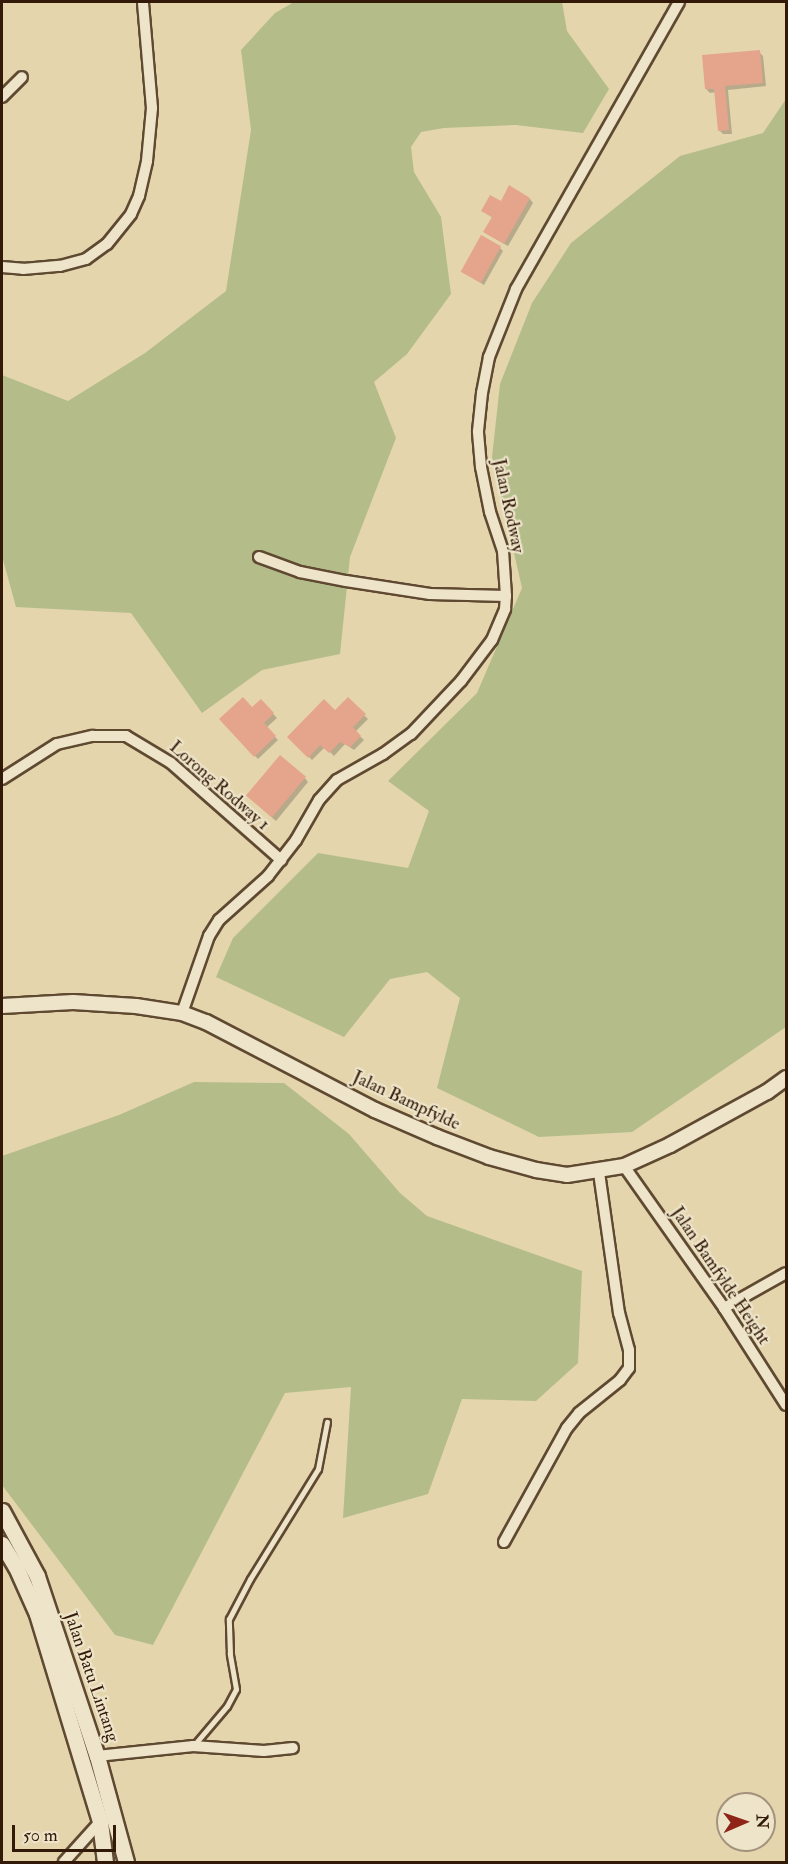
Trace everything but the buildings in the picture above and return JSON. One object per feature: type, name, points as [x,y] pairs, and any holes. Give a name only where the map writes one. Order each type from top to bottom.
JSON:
[{"type":"main road","name":"Jalan Batu Lintang","points":[[2,1511],[37,1576],[97,1756],[126,1863]]},
{"type":"main road","name":"Jalan Batu Lintang","points":[[2,1544],[16,1567],[37,1614],[100,1822],[105,1863]]},
{"type":"street","points":[[2,267],[23,269],[60,266],[86,259],[107,244],[131,214],[140,196],[147,161],[152,108],[143,2]]},
{"type":"street","name":"Jalan Rodway","points":[[182,1013],[209,936],[219,920],[268,876],[281,860],[319,800],[337,780],[383,754],[411,734],[461,681],[492,640],[505,609],[506,596],[503,551],[490,512],[481,467],[478,431],[489,357],[516,290],[679,2]]},
{"type":"street","points":[[2,97],[22,77]]},
{"type":"street","points":[[259,557],[300,572],[346,581],[430,594],[506,596]]},
{"type":"street","name":"Lorong Rodway 1","points":[[2,779],[57,744],[101,736],[126,736],[171,762],[281,860]]},
{"type":"street","name":"Jalan Bampfylde","points":[[2,1006],[73,1002],[136,1006],[182,1013],[216,1027],[375,1110],[468,1149],[536,1170],[567,1174],[599,1172],[624,1166],[670,1145],[767,1092],[786,1078]]},
{"type":"street","name":"Jalan Bamfylde Height","points":[[624,1166],[724,1308],[786,1405]]},
{"type":"street","points":[[504,1542],[567,1428],[579,1413],[620,1380],[629,1368],[629,1350],[619,1313],[599,1172]]},
{"type":"street","points":[[724,1308],[786,1273]]},
{"type":"street","points":[[97,1756],[193,1746],[264,1751],[293,1748]]},
{"type":"street","points":[[64,1863],[100,1822]]},
{"type":"lane","points":[[193,1746],[227,1706],[236,1689],[230,1654],[229,1619],[318,1468],[327,1422]]},
{"type":"green space","points":[[294,2],[562,2],[567,31],[609,89],[583,133],[516,125],[444,128],[421,132],[411,147],[414,172],[441,217],[451,294],[407,354],[374,382],[396,438],[350,557],[340,654],[262,670],[202,713],[131,613],[16,607],[2,556],[2,375],[68,401],[145,353],[226,291],[251,130],[241,50],[275,13]]},
{"type":"green space","points":[[786,99],[786,1027],[632,1132],[539,1137],[437,1088],[460,998],[427,972],[390,979],[344,1037],[216,977],[233,938],[318,853],[408,868],[429,811],[388,781],[477,693],[522,588],[492,457],[500,384],[532,303],[571,243],[680,156],[763,133]]},
{"type":"green space","points":[[194,1082],[284,1083],[349,1134],[400,1193],[427,1216],[582,1271],[578,1363],[536,1401],[462,1399],[428,1494],[343,1518],[351,1387],[285,1393],[153,1645],[115,1635],[2,1485],[2,1156],[119,1115]]}]
